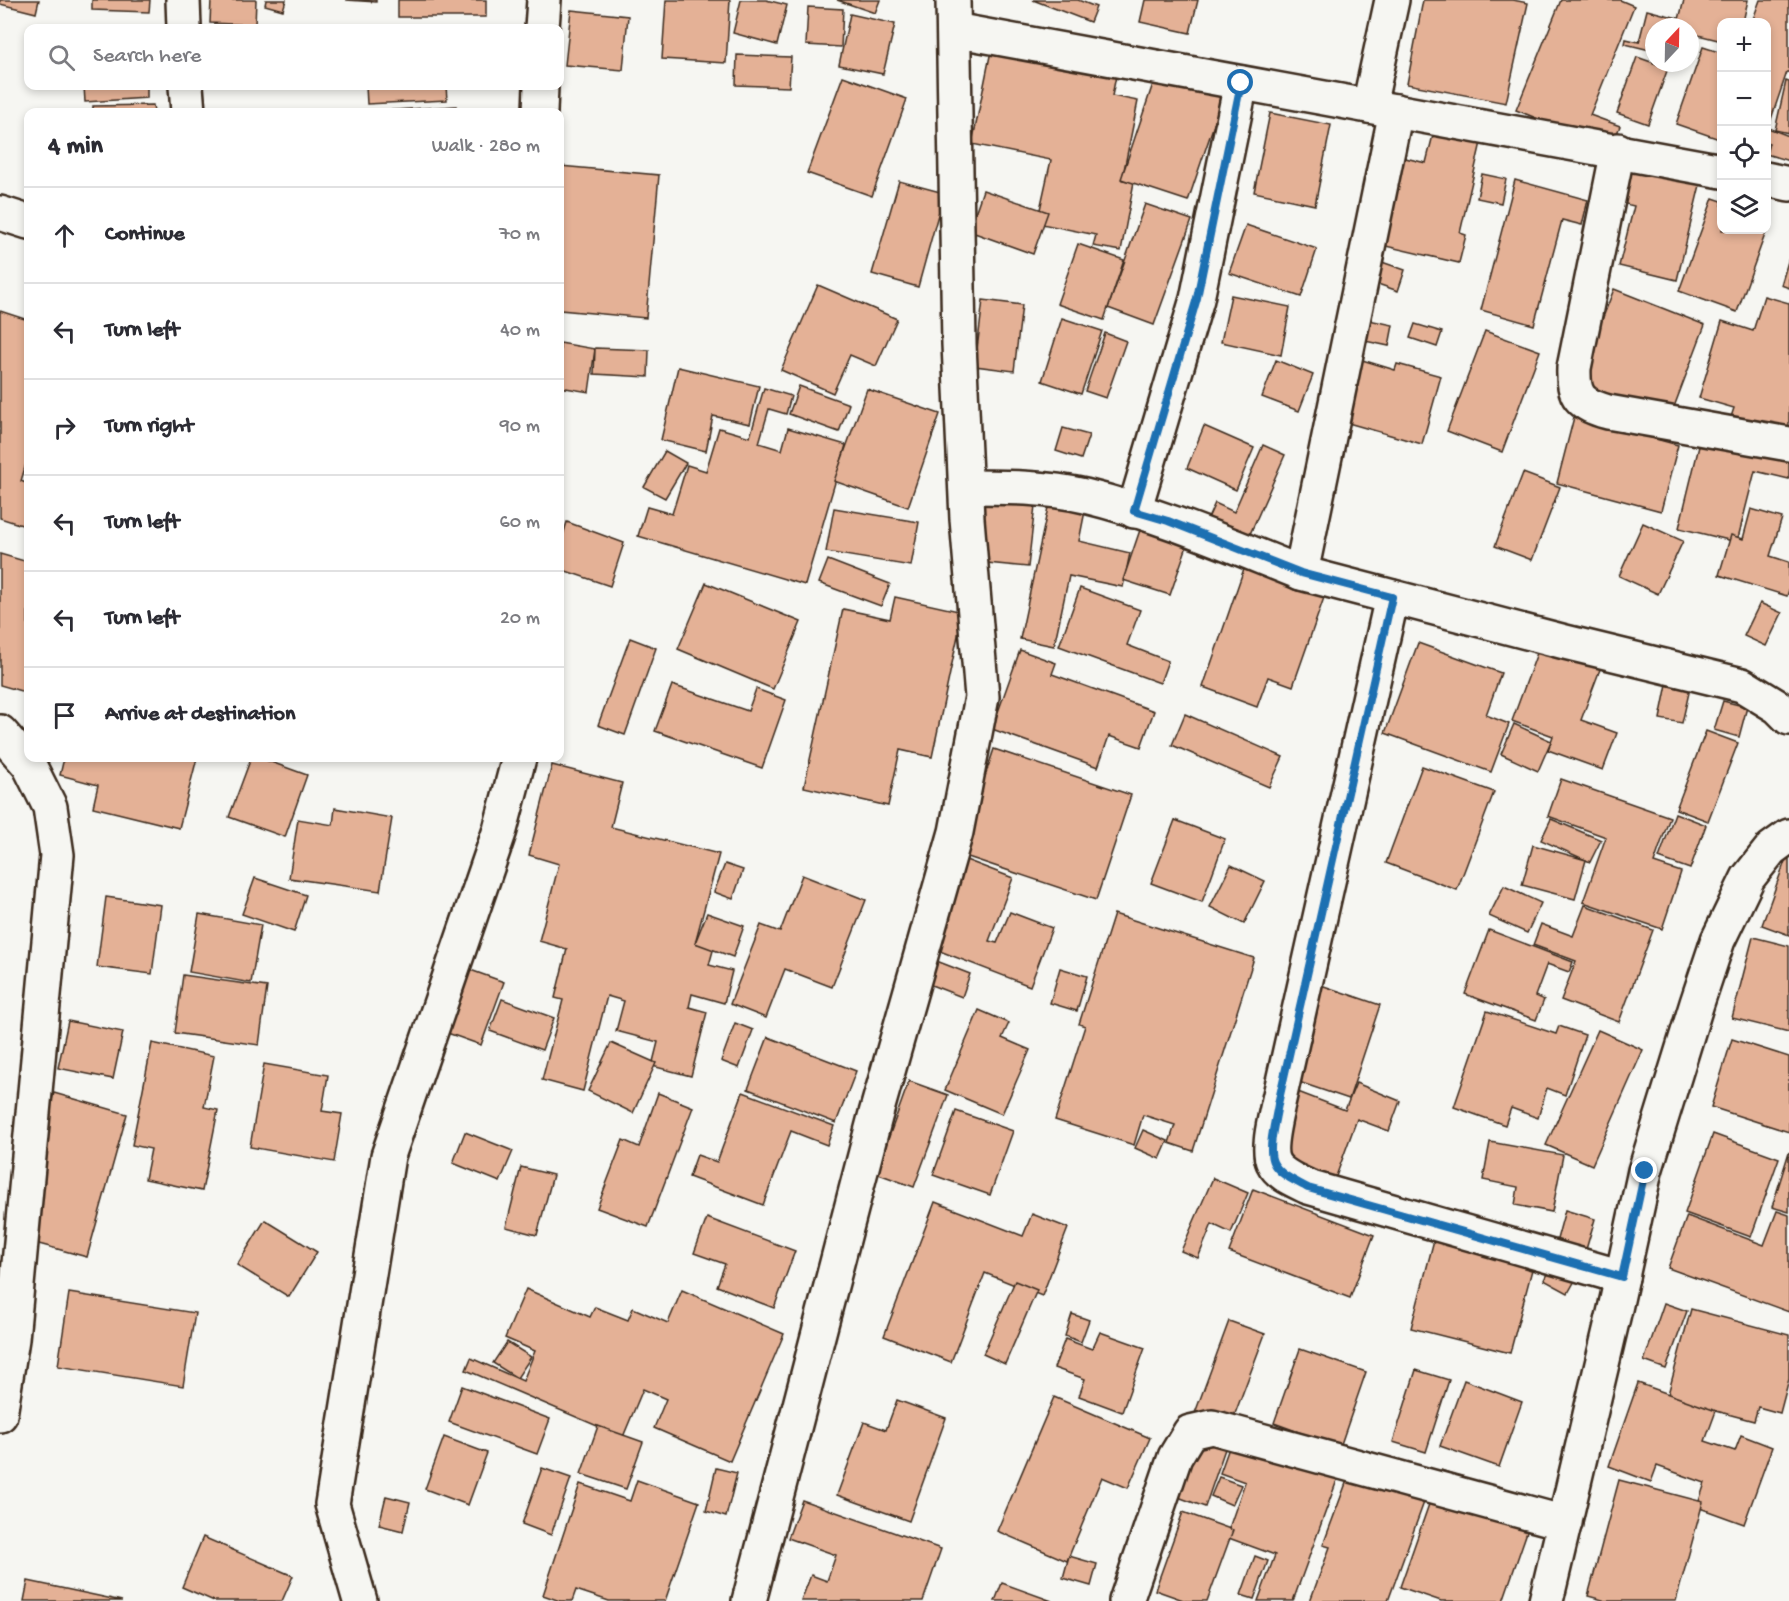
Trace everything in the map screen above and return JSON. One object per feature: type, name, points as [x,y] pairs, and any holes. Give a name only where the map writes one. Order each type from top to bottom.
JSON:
[{"type":"street","points":[[183,0],[184,24]]},
{"type":"street","points":[[542,24],[544,0]]},
{"type":"street","points":[[1301,573],[1382,109],[1392,0]]},
{"type":"street","points":[[749,1601],[875,1117],[958,820],[982,697],[966,487],[959,344],[953,15],[1241,83],[1618,150],[1717,170]]},
{"type":"street","points":[[1134,511],[1197,298],[1241,83]]},
{"type":"street","points":[[186,90],[188,108]]},
{"type":"street","points":[[540,108],[541,90]]},
{"type":"street","points":[[1618,150],[1574,368],[1573,385],[1577,395],[1592,407],[1608,412],[1789,444]]},
{"type":"street","points":[[1771,181],[1789,184]]},
{"type":"street","points":[[0,213],[24,221]]},
{"type":"street","points":[[966,487],[1014,487],[1084,496],[1168,521],[1301,573],[1742,685],[1778,707],[1789,718]]},
{"type":"street","points":[[1392,597],[1278,1104],[1271,1148],[1273,1162],[1285,1175],[1308,1188],[1622,1277]]},
{"type":"street","points":[[0,732],[24,760]]},
{"type":"street","points":[[0,1415],[14,1327],[57,855],[50,807],[25,762]]},
{"type":"street","points":[[360,1601],[332,1504],[388,1156],[500,830],[518,762]]},
{"type":"street","points":[[1546,1601],[1645,1171],[1718,940],[1748,878],[1770,849],[1789,836]]},
{"type":"street","points":[[1126,1601],[1174,1457],[1190,1432],[1212,1427],[1565,1523]]},
{"type":"building","points":[[0,0],[39,0],[36,13],[0,4]]},
{"type":"building","points":[[92,0],[150,0],[149,12],[92,10]]},
{"type":"building","points":[[211,0],[256,0],[255,24],[210,23]]},
{"type":"building","points":[[266,0],[286,0],[283,10],[265,5]]},
{"type":"building","points":[[346,0],[376,0],[376,2]]},
{"type":"building","points":[[398,0],[486,0],[486,17],[398,17]]},
{"type":"building","points":[[666,0],[730,0],[726,63],[662,59]]},
{"type":"building","points":[[741,0],[766,0],[787,5],[777,45],[733,33]]},
{"type":"building","points":[[837,0],[880,0],[875,13]]},
{"type":"building","points":[[1033,0],[1078,0],[1096,7],[1090,22]]},
{"type":"building","points":[[1145,0],[1198,0],[1190,33],[1140,22]]},
{"type":"building","points":[[1423,0],[1513,0],[1528,3],[1506,103],[1407,84]]},
{"type":"building","points":[[1561,0],[1620,0],[1634,6],[1590,115],[1620,126],[1611,148],[1516,110]]},
{"type":"building","points":[[1684,0],[1748,0],[1744,18],[1717,18],[1717,40],[1699,35],[1699,18],[1679,18]]},
{"type":"building","points":[[1760,0],[1789,0],[1789,72],[1787,72],[1771,119],[1771,18],[1753,18]]},
{"type":"building","points":[[808,7],[843,9],[841,47],[806,45]]},
{"type":"building","points":[[571,10],[628,16],[623,70],[565,65]]},
{"type":"building","points":[[1647,10],[1678,18],[1645,18]]},
{"type":"building","points":[[850,14],[895,24],[883,74],[839,65]]},
{"type":"building","points":[[1645,18],[1645,49],[1625,44],[1626,39],[1639,42]]},
{"type":"building","points":[[993,41],[1118,66],[1112,96],[1138,101],[1122,180],[1134,182],[1121,251],[1093,246],[1096,235],[1037,223],[1051,160],[972,144]]},
{"type":"building","points":[[1703,47],[1717,51],[1717,138],[1676,124],[1694,72],[1699,72],[1699,58]]},
{"type":"building","points":[[737,55],[791,57],[789,87],[736,85]]},
{"type":"building","points":[[1637,57],[1645,60],[1645,72],[1667,72],[1648,124],[1617,113]]},
{"type":"building","points":[[1160,63],[1227,86],[1188,201],[1121,179]]},
{"type":"building","points":[[843,76],[907,99],[872,196],[807,173]]},
{"type":"building","points":[[1786,81],[1789,82],[1789,133],[1775,130]]},
{"type":"building","points":[[84,90],[147,90],[147,98],[85,102]]},
{"type":"building","points":[[366,90],[446,90],[447,100],[367,104]]},
{"type":"building","points":[[153,105],[153,108],[93,108],[93,106]]},
{"type":"building","points":[[456,106],[456,108],[426,108]]},
{"type":"building","points":[[1270,113],[1331,125],[1315,205],[1254,192]]},
{"type":"building","points":[[1435,127],[1482,138],[1460,233],[1466,235],[1459,263],[1377,244],[1397,156],[1426,163]]},
{"type":"building","points":[[1771,129],[1789,136],[1789,161],[1771,156]]},
{"type":"building","points":[[1628,136],[1707,156],[1677,280],[1619,266],[1634,206],[1613,201]]},
{"type":"building","points":[[564,166],[659,175],[646,318],[564,310]]},
{"type":"building","points":[[1482,174],[1506,179],[1501,203],[1477,198]]},
{"type":"building","points":[[1515,180],[1588,200],[1582,225],[1562,220],[1534,325],[1481,310]]},
{"type":"building","points":[[899,181],[944,193],[918,287],[872,274]]},
{"type":"building","points":[[983,190],[1048,212],[1033,254],[969,231]]},
{"type":"building","points":[[1713,198],[1717,199],[1717,234],[1765,234],[1737,312],[1679,291]]},
{"type":"building","points":[[1145,204],[1192,220],[1154,325],[1108,308]]},
{"type":"building","points":[[1246,225],[1317,249],[1301,297],[1229,273]]},
{"type":"building","points":[[1078,244],[1124,260],[1104,320],[1057,304]]},
{"type":"building","points":[[1789,258],[1789,288],[1781,285]]},
{"type":"building","points":[[1379,261],[1405,270],[1398,291],[1372,282]]},
{"type":"building","points":[[818,285],[897,319],[876,366],[850,355],[833,393],[781,370]]},
{"type":"building","points":[[1614,289],[1705,325],[1666,428],[1574,392]]},
{"type":"building","points":[[1231,295],[1290,307],[1281,355],[1221,342]]},
{"type":"building","points":[[1764,296],[1789,303],[1789,444],[1728,426],[1734,408],[1699,398],[1722,321],[1753,331]]},
{"type":"building","points":[[983,300],[1022,305],[1014,371],[975,366]]},
{"type":"building","points":[[0,311],[24,319],[24,471],[21,481],[24,482],[24,526],[0,518]]},
{"type":"building","points":[[1062,318],[1102,331],[1081,394],[1042,381]]},
{"type":"building","points":[[1369,320],[1393,325],[1389,346],[1365,341]]},
{"type":"building","points":[[1415,324],[1442,332],[1437,347],[1410,338]]},
{"type":"building","points":[[1485,331],[1540,351],[1502,452],[1447,431]]},
{"type":"building","points":[[1105,333],[1126,341],[1106,398],[1085,391]]},
{"type":"building","points":[[564,344],[595,349],[589,392],[564,388]]},
{"type":"building","points":[[595,348],[649,350],[648,377],[594,374]]},
{"type":"building","points":[[1359,359],[1395,370],[1397,364],[1441,376],[1422,444],[1341,421]]},
{"type":"building","points":[[1276,360],[1313,375],[1299,411],[1262,397]]},
{"type":"building","points":[[678,367],[759,386],[750,424],[713,416],[706,451],[661,440]]},
{"type":"building","points":[[799,386],[849,404],[839,432],[789,414]]},
{"type":"building","points":[[764,388],[791,396],[786,414],[769,409],[759,443],[782,450],[788,428],[846,445],[805,585],[638,536],[647,507],[672,514],[687,465],[706,471],[719,428],[750,437]]},
{"type":"building","points":[[867,389],[940,414],[908,507],[834,481]]},
{"type":"building","points":[[1574,417],[1678,445],[1661,511],[1557,483]]},
{"type":"building","points":[[1204,426],[1254,448],[1236,490],[1187,468]]},
{"type":"building","points":[[1063,428],[1089,435],[1081,459],[1056,451]]},
{"type":"building","points":[[1702,434],[1789,455],[1789,479],[1755,471],[1737,542],[1679,528]]},
{"type":"building","points":[[1263,445],[1285,455],[1246,543],[1205,525],[1215,503],[1234,512]]},
{"type":"building","points":[[665,451],[686,463],[665,498],[644,487]]},
{"type":"building","points":[[987,473],[1038,479],[1028,567],[977,562]]},
{"type":"building","points":[[1523,473],[1560,487],[1532,560],[1495,546]]},
{"type":"building","points":[[1050,498],[1086,506],[1079,541],[1130,553],[1123,587],[1069,576],[1054,646],[1020,639]]},
{"type":"building","points":[[834,508],[919,522],[911,566],[826,552]]},
{"type":"building","points":[[1751,509],[1782,518],[1770,556],[1789,562],[1787,596],[1719,575],[1731,535],[1743,539]]},
{"type":"building","points":[[567,522],[624,543],[610,586],[564,570],[564,532]]},
{"type":"building","points":[[1643,523],[1683,541],[1658,594],[1619,576]]},
{"type":"building","points":[[1141,527],[1188,543],[1170,595],[1123,580]]},
{"type":"building","points":[[0,554],[24,561],[24,692],[0,685]]},
{"type":"building","points":[[828,560],[890,584],[881,606],[819,583]]},
{"type":"building","points":[[1247,560],[1327,589],[1293,686],[1268,677],[1257,707],[1203,687]]},
{"type":"building","points":[[706,583],[801,622],[773,689],[678,649]]},
{"type":"building","points":[[1080,588],[1140,610],[1127,645],[1168,661],[1160,683],[1059,646]]},
{"type":"building","points":[[895,597],[963,612],[932,757],[900,750],[888,806],[804,787],[843,609],[890,619]]},
{"type":"building","points":[[1760,603],[1782,613],[1766,646],[1744,636]]},
{"type":"building","points":[[1544,634],[1605,656],[1581,720],[1617,733],[1603,770],[1548,750],[1553,736],[1512,721]]},
{"type":"building","points":[[630,638],[656,648],[625,735],[598,725]]},
{"type":"building","points":[[1418,643],[1501,673],[1486,715],[1509,724],[1491,772],[1385,733]]},
{"type":"building","points":[[1020,650],[1056,663],[1052,674],[1154,711],[1141,747],[1109,736],[1098,767],[992,729]]},
{"type":"building","points":[[1668,679],[1691,684],[1682,723],[1660,719]]},
{"type":"building","points":[[672,685],[748,711],[756,689],[786,700],[762,768],[655,731]]},
{"type":"building","points":[[1723,701],[1747,707],[1739,737],[1714,730]]},
{"type":"building","points":[[1185,714],[1283,757],[1269,787],[1172,745]]},
{"type":"building","points":[[1514,724],[1551,741],[1538,771],[1501,754]]},
{"type":"building","points":[[1706,731],[1738,743],[1708,821],[1676,809]]},
{"type":"building","points":[[994,749],[1131,795],[1096,900],[959,854]]},
{"type":"building","points":[[63,762],[196,762],[179,828],[93,807],[98,785],[60,775]]},
{"type":"building","points":[[250,762],[271,762],[307,775],[285,837],[229,817]]},
{"type":"building","points":[[552,765],[622,783],[611,827],[719,854],[695,943],[714,947],[709,965],[732,971],[724,1003],[692,994],[689,1007],[707,1012],[691,1076],[652,1066],[658,1042],[616,1031],[624,1001],[607,996],[583,1091],[542,1080],[563,1000],[555,998],[567,949],[539,941],[559,864],[529,855]]},
{"type":"building","points":[[1422,766],[1494,792],[1457,890],[1386,863]]},
{"type":"building","points":[[1561,779],[1670,817],[1654,863],[1681,872],[1662,929],[1583,902],[1606,837],[1548,816]]},
{"type":"building","points":[[335,808],[392,818],[380,891],[289,878],[298,819],[333,825]]},
{"type":"building","points":[[1675,813],[1706,825],[1690,869],[1659,858]]},
{"type":"building","points":[[1551,819],[1601,840],[1590,862],[1541,840]]},
{"type":"building","points":[[1175,820],[1225,839],[1202,902],[1151,883]]},
{"type":"building","points":[[1533,845],[1586,860],[1575,899],[1522,885]]},
{"type":"building","points":[[1789,850],[1789,935],[1762,925]]},
{"type":"building","points":[[966,860],[1013,878],[989,941],[997,943],[1010,912],[1052,928],[1030,986],[932,948]]},
{"type":"building","points":[[725,864],[743,870],[733,899],[714,892]]},
{"type":"building","points":[[1231,865],[1265,881],[1244,924],[1210,907]]},
{"type":"building","points":[[802,875],[866,900],[832,987],[785,969],[766,1018],[730,1004],[761,925],[780,932]]},
{"type":"building","points":[[255,878],[306,895],[294,932],[242,914]]},
{"type":"building","points":[[1504,886],[1541,903],[1527,933],[1489,916]]},
{"type":"building","points":[[106,897],[161,905],[152,974],[97,967]]},
{"type":"building","points":[[1585,905],[1653,930],[1619,1022],[1561,1000],[1576,961],[1533,945],[1541,924],[1573,936]]},
{"type":"building","points":[[707,913],[744,926],[733,957],[695,943]]},
{"type":"building","points":[[199,914],[261,925],[251,983],[189,972]]},
{"type":"building","points":[[1114,914],[1254,958],[1193,1151],[1169,1143],[1175,1125],[1143,1115],[1134,1145],[1055,1120],[1085,1026],[1079,1024]]},
{"type":"building","points":[[1489,930],[1573,962],[1569,972],[1547,964],[1535,996],[1544,1000],[1536,1020],[1465,994]]},
{"type":"building","points":[[1753,937],[1789,946],[1789,1032],[1732,1018]]},
{"type":"building","points":[[934,960],[970,974],[962,997],[926,983]]},
{"type":"building","points":[[462,967],[504,982],[481,1045],[439,1030]]},
{"type":"building","points":[[1060,968],[1087,976],[1077,1011],[1050,1003]]},
{"type":"building","points":[[183,975],[267,987],[259,1045],[175,1033]]},
{"type":"building","points":[[1318,984],[1380,1005],[1349,1099],[1287,1078]]},
{"type":"building","points":[[502,999],[554,1018],[542,1050],[490,1031]]},
{"type":"building","points":[[979,1010],[1009,1023],[1002,1038],[1030,1050],[1002,1114],[945,1090]]},
{"type":"building","points":[[1487,1011],[1556,1034],[1559,1026],[1585,1035],[1565,1095],[1547,1088],[1538,1118],[1511,1108],[1505,1125],[1454,1107]]},
{"type":"building","points":[[68,1021],[123,1032],[113,1079],[58,1068]]},
{"type":"building","points":[[735,1023],[753,1030],[739,1068],[721,1061]]},
{"type":"building","points":[[1598,1030],[1643,1050],[1592,1165],[1546,1145]]},
{"type":"building","points":[[768,1037],[856,1071],[836,1123],[748,1089]]},
{"type":"building","points":[[1732,1039],[1789,1057],[1789,1132],[1711,1107]]},
{"type":"building","points":[[152,1043],[214,1056],[204,1107],[218,1110],[202,1191],[145,1179],[151,1149],[132,1145]]},
{"type":"building","points":[[611,1043],[656,1063],[633,1113],[588,1091]]},
{"type":"building","points":[[264,1064],[328,1075],[322,1111],[342,1114],[334,1162],[250,1147]]},
{"type":"building","points":[[909,1081],[948,1095],[914,1187],[876,1173]]},
{"type":"building","points":[[1356,1083],[1400,1101],[1389,1131],[1357,1119],[1331,1190],[1270,1168],[1298,1092],[1345,1110]]},
{"type":"building","points":[[743,1092],[834,1126],[827,1145],[791,1131],[763,1205],[689,1177],[697,1155],[717,1162]]},
{"type":"building","points":[[54,1093],[127,1114],[87,1257],[13,1237]]},
{"type":"building","points":[[658,1093],[693,1107],[648,1227],[597,1208],[623,1140],[639,1147]]},
{"type":"building","points":[[956,1111],[1013,1131],[990,1195],[933,1175]]},
{"type":"building","points":[[1143,1130],[1168,1141],[1160,1159],[1135,1148]]},
{"type":"building","points":[[465,1132],[513,1151],[500,1182],[453,1163]]},
{"type":"building","points":[[1713,1134],[1779,1158],[1751,1237],[1685,1213]]},
{"type":"building","points":[[1490,1142],[1563,1155],[1552,1212],[1515,1205],[1518,1187],[1483,1180]]},
{"type":"building","points":[[1789,1152],[1789,1212],[1772,1207]]},
{"type":"building","points":[[521,1167],[553,1175],[537,1235],[506,1227]]},
{"type":"building","points":[[1213,1178],[1248,1193],[1231,1233],[1212,1224],[1198,1258],[1181,1251]]},
{"type":"building","points":[[1253,1189],[1374,1235],[1350,1298],[1229,1252]]},
{"type":"building","points":[[935,1202],[1023,1236],[1032,1214],[1068,1228],[1042,1296],[985,1273],[951,1362],[884,1336]]},
{"type":"building","points":[[1565,1210],[1595,1219],[1582,1263],[1553,1254]]},
{"type":"building","points":[[1777,1211],[1789,1215],[1789,1312],[1668,1268],[1687,1216],[1764,1245]]},
{"type":"building","points":[[1440,1217],[1539,1243],[1510,1353],[1411,1328]]},
{"type":"building","points":[[707,1218],[795,1251],[774,1308],[717,1286],[725,1264],[694,1253]]},
{"type":"building","points":[[265,1220],[317,1252],[289,1297],[237,1265]]},
{"type":"building","points":[[1552,1263],[1577,1277],[1568,1293],[1544,1280]]},
{"type":"building","points":[[1015,1281],[1037,1290],[1005,1364],[983,1354]]},
{"type":"building","points":[[526,1289],[590,1317],[595,1307],[628,1320],[633,1308],[668,1323],[682,1290],[784,1334],[730,1461],[654,1428],[666,1399],[643,1389],[623,1437],[466,1370],[471,1358],[523,1381],[535,1351],[505,1338]]},
{"type":"building","points":[[69,1293],[195,1313],[183,1386],[58,1366]]},
{"type":"building","points":[[1664,1303],[1687,1311],[1666,1369],[1644,1361]]},
{"type":"building","points":[[1691,1309],[1789,1335],[1789,1379],[1780,1413],[1758,1407],[1754,1421],[1667,1398]]},
{"type":"building","points":[[1072,1314],[1089,1320],[1081,1342],[1065,1336]]},
{"type":"building","points":[[1229,1321],[1265,1334],[1230,1427],[1195,1413]]},
{"type":"building","points":[[1100,1332],[1145,1348],[1122,1412],[1079,1396],[1085,1379],[1054,1368],[1065,1339],[1092,1349]]},
{"type":"building","points":[[507,1342],[531,1357],[517,1378],[493,1363]]},
{"type":"building","points":[[1300,1349],[1366,1372],[1340,1447],[1274,1423]]},
{"type":"building","points":[[1416,1370],[1449,1380],[1426,1452],[1393,1442]]},
{"type":"building","points":[[1464,1380],[1522,1402],[1499,1467],[1440,1446]]},
{"type":"building","points":[[1638,1383],[1716,1411],[1705,1441],[1735,1451],[1741,1435],[1772,1447],[1744,1524],[1697,1507],[1705,1483],[1657,1466],[1651,1482],[1609,1466]]},
{"type":"building","points":[[462,1386],[550,1419],[537,1454],[449,1422]]},
{"type":"building","points":[[1054,1397],[1150,1438],[1128,1488],[1102,1477],[1067,1561],[997,1531]]},
{"type":"building","points":[[897,1400],[946,1418],[909,1521],[837,1495],[864,1422],[886,1430]]},
{"type":"building","points":[[598,1426],[643,1442],[626,1489],[581,1474]]},
{"type":"building","points":[[1191,1433],[1226,1446],[1205,1507],[1170,1494]]},
{"type":"building","points":[[1234,1434],[1340,1472],[1293,1601],[1258,1601],[1275,1555],[1226,1537],[1245,1482],[1220,1473]]},
{"type":"building","points":[[444,1437],[487,1453],[468,1505],[425,1489]]},
{"type":"building","points":[[1352,1467],[1427,1494],[1388,1601],[1310,1601],[1330,1547],[1323,1545]]},
{"type":"building","points":[[542,1468],[571,1478],[551,1535],[522,1524]]},
{"type":"building","points":[[716,1468],[737,1473],[726,1517],[706,1511]]},
{"type":"building","points":[[1441,1470],[1537,1503],[1503,1601],[1441,1601],[1400,1587]]},
{"type":"building","points":[[1219,1477],[1241,1485],[1232,1505],[1211,1496]]},
{"type":"building","points":[[637,1480],[699,1502],[665,1601],[609,1601],[576,1590],[572,1601],[560,1601],[543,1595],[580,1484],[630,1501]]},
{"type":"building","points":[[1619,1480],[1703,1502],[1676,1601],[1603,1601],[1588,1596]]},
{"type":"building","points":[[386,1496],[410,1502],[403,1531],[379,1525]]},
{"type":"building","points":[[802,1500],[941,1549],[923,1601],[801,1601],[811,1575],[827,1581],[836,1555],[788,1538]]},
{"type":"building","points":[[1183,1512],[1233,1530],[1207,1601],[1186,1601],[1155,1590]]},
{"type":"building","points":[[203,1537],[293,1576],[282,1601],[214,1601],[182,1587]]},
{"type":"building","points":[[1069,1556],[1097,1564],[1091,1586],[1063,1578]]},
{"type":"building","points":[[1255,1556],[1268,1561],[1254,1599],[1241,1595]]},
{"type":"building","points":[[28,1581],[122,1601],[24,1601]]},
{"type":"building","points":[[1002,1583],[1052,1601],[995,1601]]},
{"type":"route","points":[[1241,83],[1197,298],[1134,511],[1168,521],[1301,573],[1392,597],[1278,1104],[1271,1148],[1273,1162],[1285,1175],[1308,1188],[1622,1277],[1645,1171]]}]
